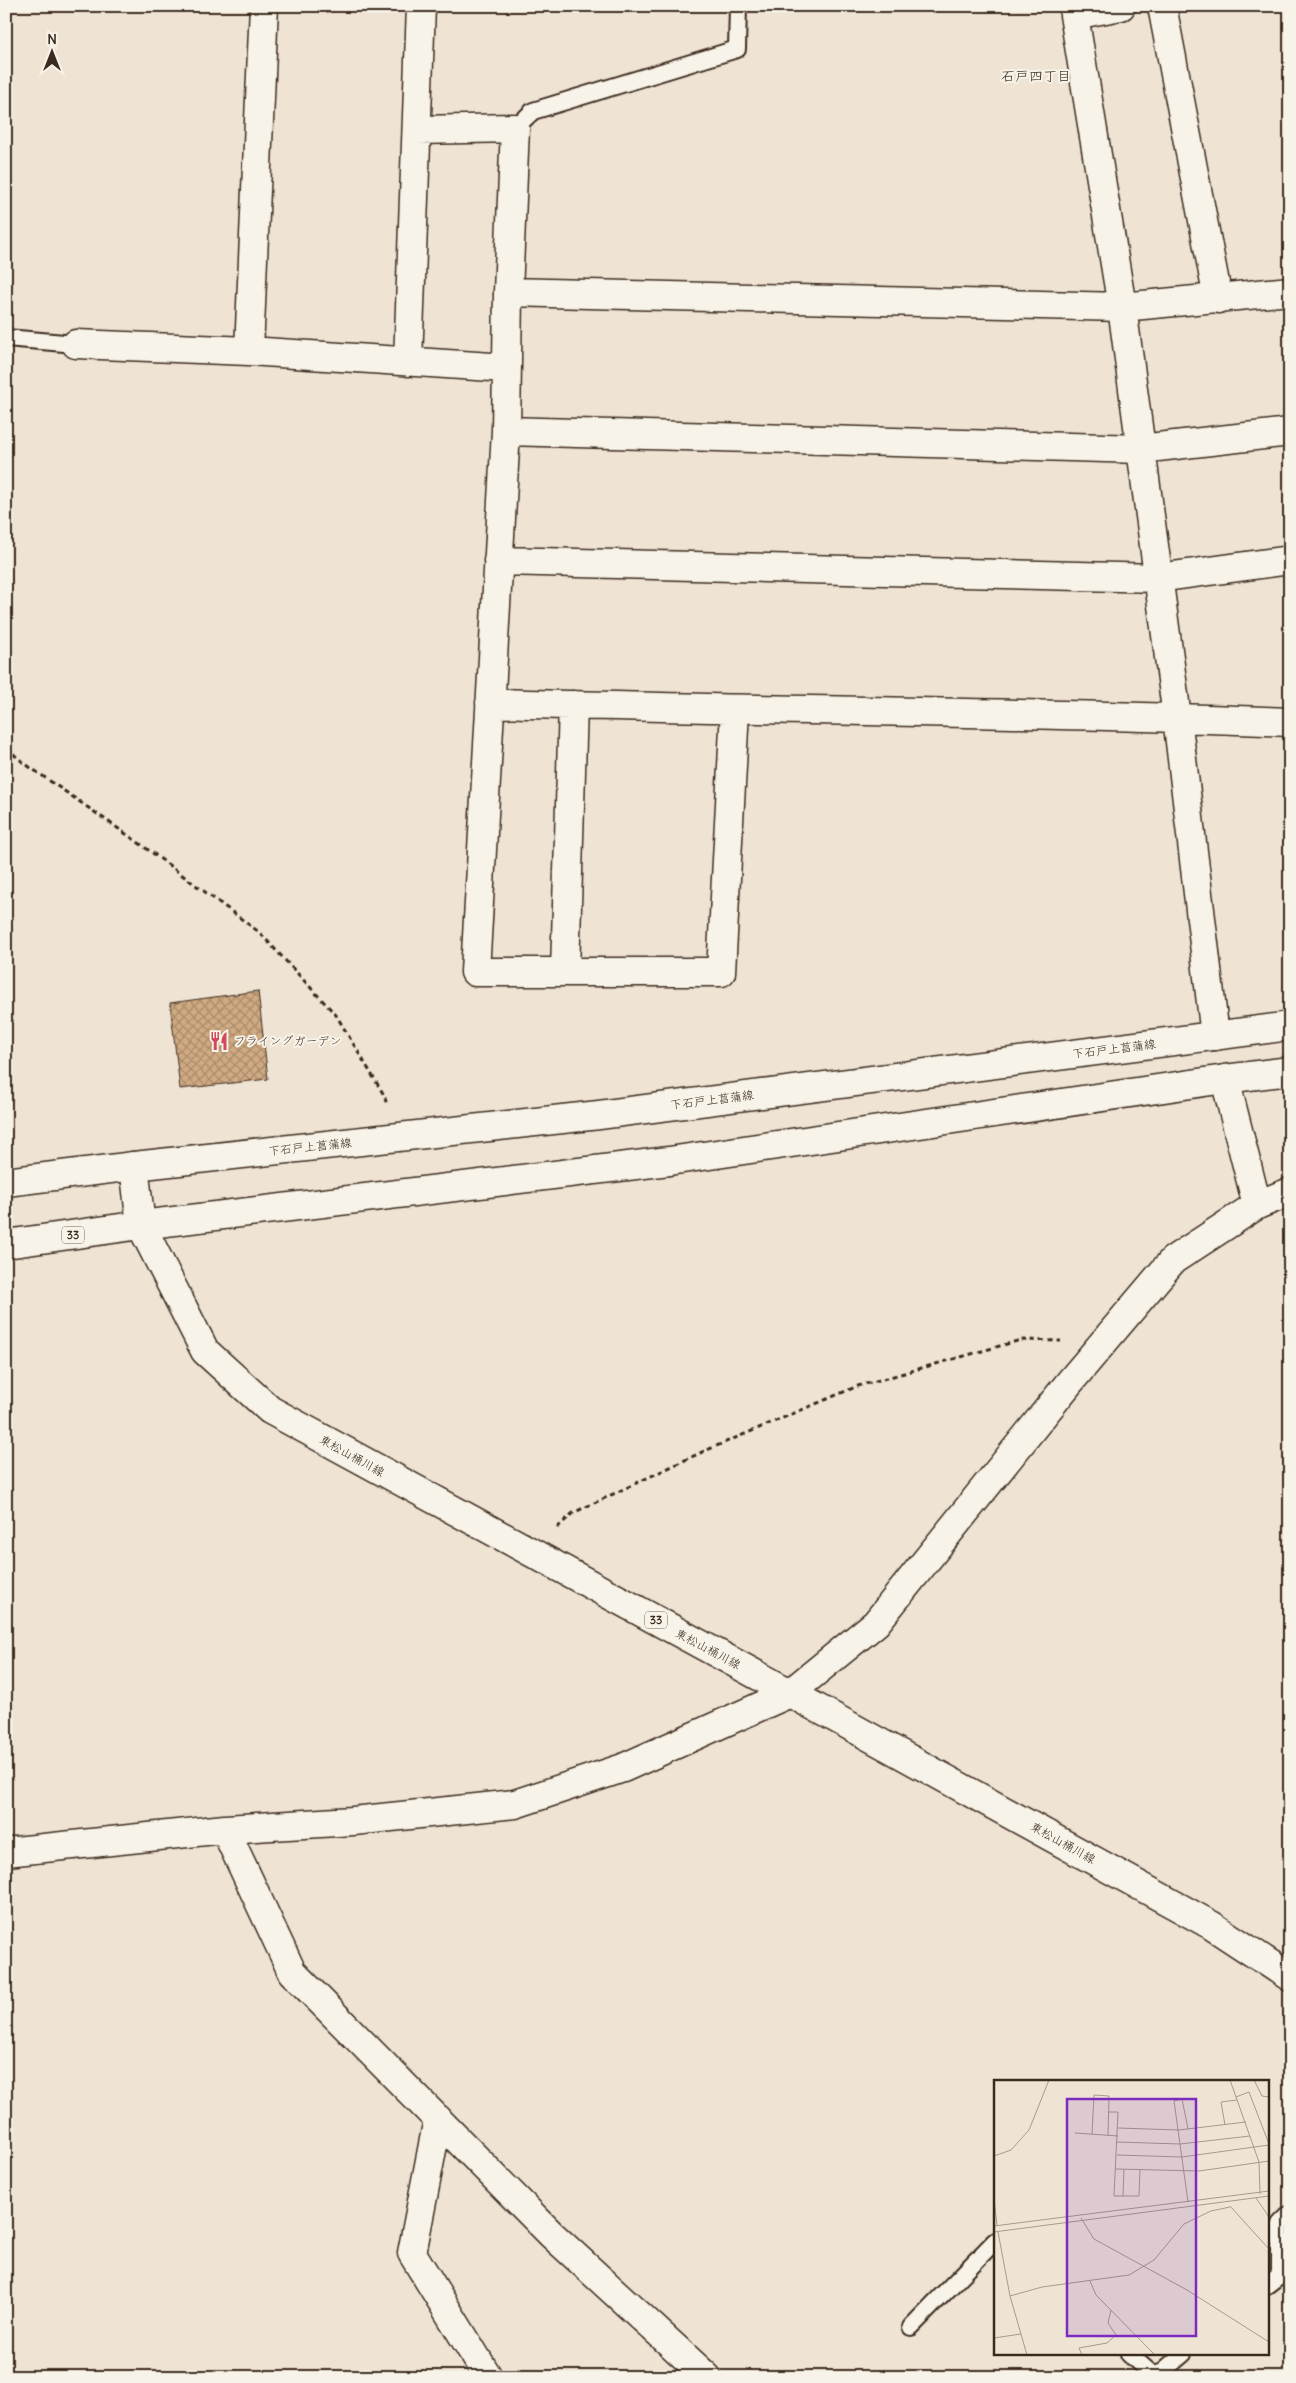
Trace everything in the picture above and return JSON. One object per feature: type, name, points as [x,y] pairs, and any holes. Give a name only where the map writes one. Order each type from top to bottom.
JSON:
[{"type":"street","points":[[249,351],[264,6]]},
{"type":"street","points":[[408,362],[418,130],[421,6]]},
{"type":"street","points":[[1121,6],[1074,15],[1122,306],[1177,718],[1214,1036]]},
{"type":"street","points":[[1162,6],[1218,299]]},
{"type":"street","points":[[418,130],[515,128],[508,292],[506,431],[476,972],[720,972],[736,710]]},
{"type":"street","points":[[508,292],[1122,306],[1218,299],[1290,291]]},
{"type":"street","points":[[76,344],[249,351],[507,368]]},
{"type":"street","points":[[506,431],[1140,449],[1290,432]]},
{"type":"street","points":[[498,561],[1158,578],[1290,560]]},
{"type":"street","points":[[490,703],[1290,722]]},
{"type":"street","points":[[565,972],[573,705]]},
{"type":"street","name":"下石戸上菖蒲線","points":[[134,1166],[599,1115],[1290,1026]]},
{"type":"street","points":[[141,1226],[669,1161],[1290,1071]]},
{"type":"street","points":[[1225,1079],[1257,1205]]},
{"type":"street","points":[[6,1182],[134,1166]]},
{"type":"street","name":"東松山桶川線","points":[[134,1166],[141,1226],[205,1351],[270,1410],[1210,1924],[1290,1977]]},
{"type":"street","points":[[6,1852],[226,1829],[353,1821],[515,1804],[623,1768],[790,1693],[876,1623],[1173,1260],[1257,1205],[1290,1192]]},
{"type":"street","name":"33","points":[[6,1244],[141,1226]]},
{"type":"street","points":[[226,1829],[292,1972],[551,2234],[707,2377]]},
{"type":"street","points":[[438,2119],[412,2252],[487,2375],[486,2377]]},
{"type":"lane","points":[[515,128],[533,111],[737,49],[738,6]]},
{"type":"lane","points":[[6,338],[76,344]]},
{"type":"lane","points":[[1268,2284],[1280,2275],[1280,2224],[1290,2214]]},
{"type":"lane","points":[[911,2327],[994,2241]]},
{"type":"lane","points":[[1131,2356],[1155,2377],[1181,2356]]},
{"type":"path","points":[[6,748],[24,763],[139,843],[259,932],[336,1015],[384,1095],[397,1137]]},
{"type":"path","points":[[531,1553],[573,1513],[700,1453],[858,1386],[1021,1340],[1104,1342]]},
{"type":"building","name":"フライングガーデン","points":[[258,991],[268,1079],[180,1089],[170,1003]]},
{"type":"place","name":"フライングガーデン","points":[[219,1041]]},
{"type":"district","name":"石戸四丁目","points":[[1036,76]]}]
